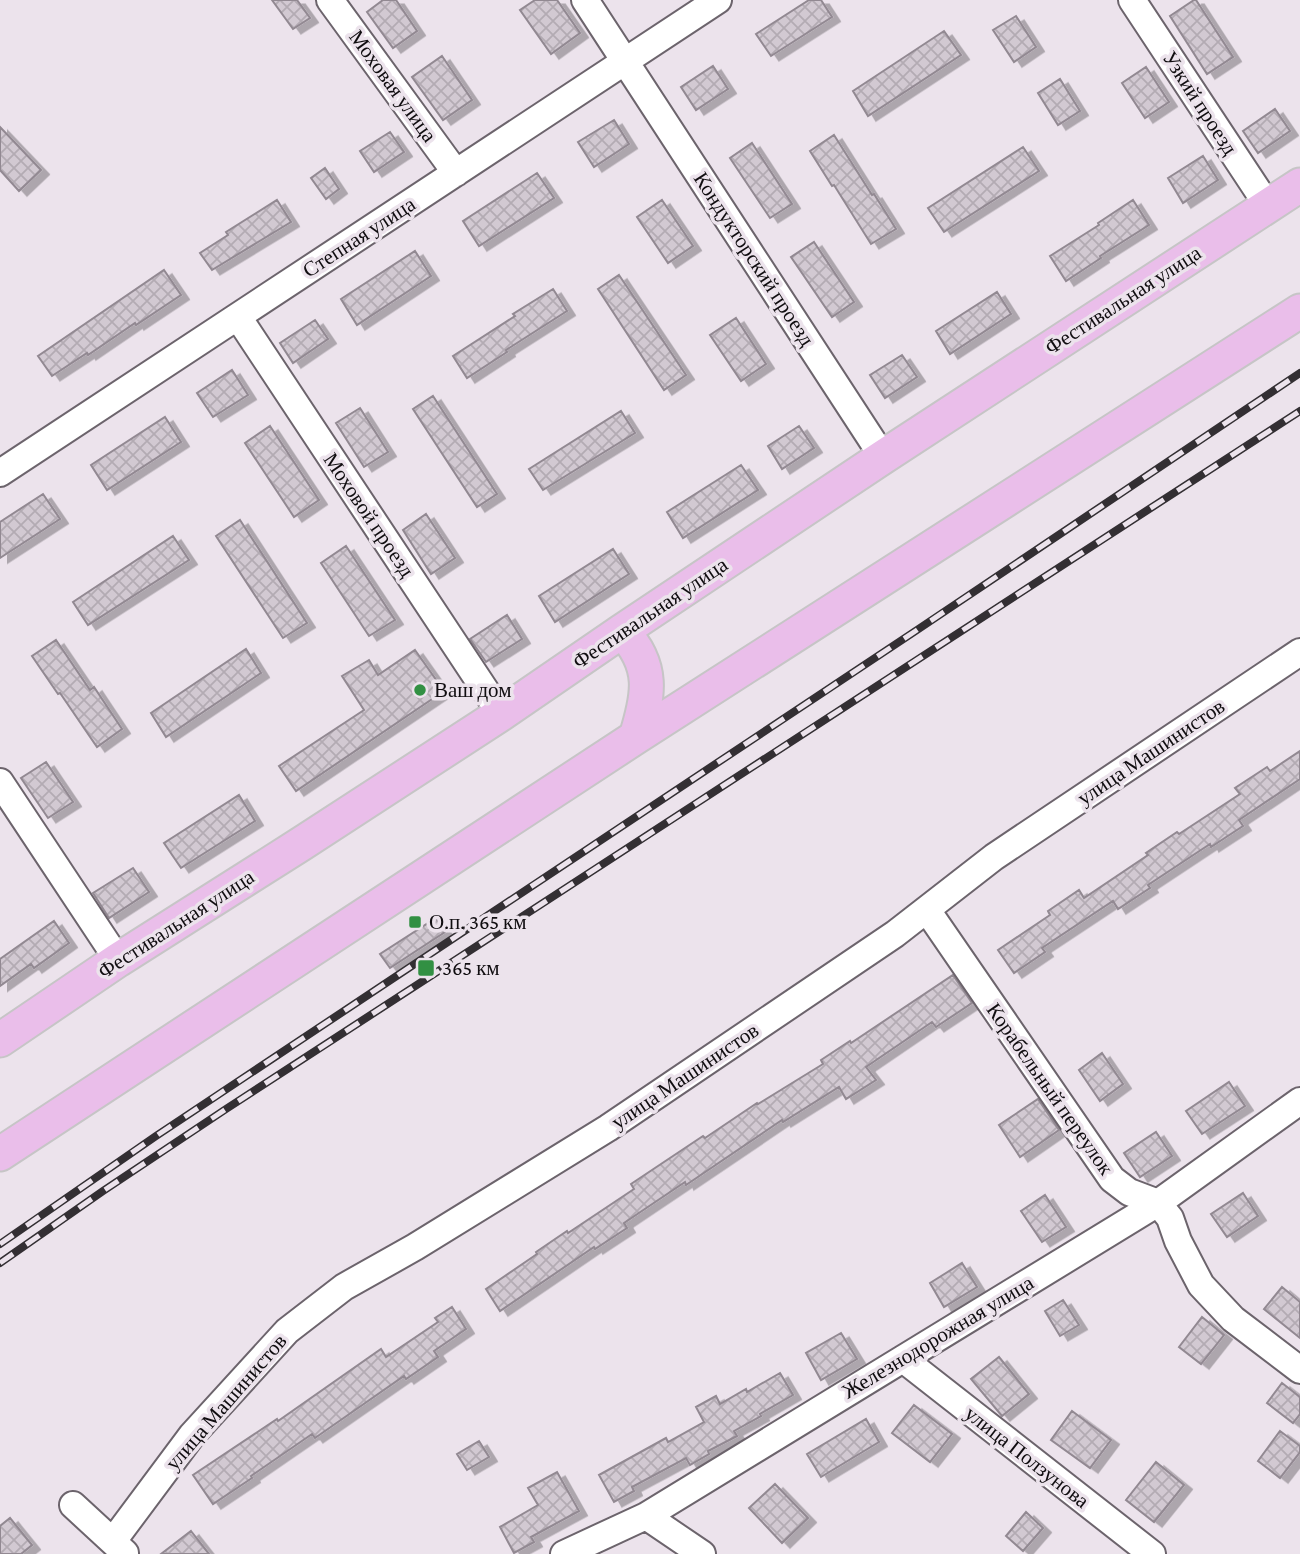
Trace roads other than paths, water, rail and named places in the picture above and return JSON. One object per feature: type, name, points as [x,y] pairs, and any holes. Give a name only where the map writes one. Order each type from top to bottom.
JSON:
[{"type":"main road","name":"Фестивальная улица","points":[[0,1040],[501,714],[883,457],[1300,185]]},
{"type":"main road","points":[[0,1154],[636,737],[1300,312]]},
{"type":"main road","points":[[622,631],[642,658],[647,684],[644,711],[636,737]]},
{"type":"street","name":"Моховая улица","points":[[330,0],[456,173]]},
{"type":"street","name":"Кондукторский проезд","points":[[584,0],[883,457]]},
{"type":"street","name":"Степная улица","points":[[0,473],[718,0]]},
{"type":"street","name":"Узкий проезд","points":[[1132,0],[1268,206]]},
{"type":"street","name":"Моховой проезд","points":[[238,317],[501,714]]},
{"type":"street","name":"улица Машинистов","points":[[120,1548],[192,1435],[288,1331],[344,1287],[590,1140],[895,934],[994,857],[1300,652]]},
{"type":"street","points":[[0,782],[118,961]]},
{"type":"street","name":"Корабельный переулок","points":[[927,910],[1112,1179],[1129,1192],[1158,1203]]},
{"type":"street","name":"Железнодорожная улица","points":[[564,1554],[646,1516],[1158,1203],[1300,1101]]},
{"type":"street","points":[[1158,1203],[1170,1218],[1178,1241],[1201,1285],[1233,1319],[1300,1370]]},
{"type":"street","name":"улица Ползунова","points":[[903,1359],[1152,1554]]},
{"type":"street","points":[[73,1505],[120,1548]]},
{"type":"street","points":[[646,1516],[702,1554]]},
{"type":"railway","points":[[0,1244],[156,1136],[1300,373]]},
{"type":"railway","points":[[0,1263],[226,1109],[1300,411]]},
{"type":"place","name":"Ваш дом","points":[[420,690]]},
{"type":"place","name":"О.п. 365 км","points":[[415,922]]},
{"type":"place","name":"365 км","points":[[426,968]]}]
